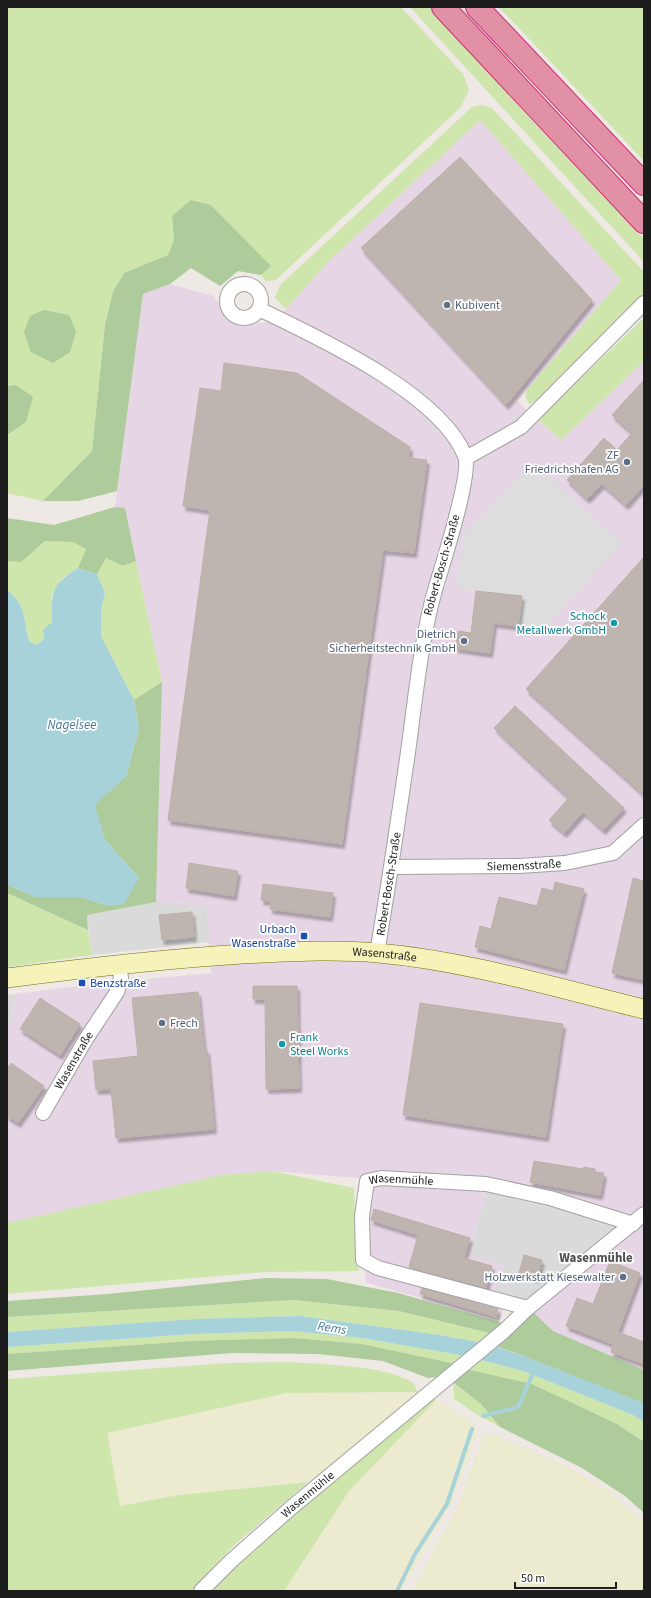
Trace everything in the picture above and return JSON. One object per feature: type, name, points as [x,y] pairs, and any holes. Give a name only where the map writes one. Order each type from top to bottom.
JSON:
[{"type":"highway","points":[[443,7],[644,222]]},
{"type":"highway","points":[[477,7],[644,184]]},
{"type":"street","points":[[259,309],[338,347],[408,393],[444,423],[456,438],[466,458],[521,427],[644,302]]},
{"type":"street","name":"Robert-Bosch-Straße","points":[[377,953],[392,867],[425,624],[464,486],[466,458]]},
{"type":"street","name":"Siemensstraße","points":[[392,867],[519,866],[565,863],[613,853],[644,825]]},
{"type":"street","name":"Wasenstraße","points":[[7,978],[119,964],[270,953],[320,951],[377,953],[505,974],[644,1009]]},
{"type":"street","name":"Wasenstraße","points":[[43,1113],[86,1039],[117,992],[121,978],[119,964]]},
{"type":"street","name":"Wasenmühle","points":[[528,1308],[378,1268],[363,1260],[362,1216],[367,1181],[389,1178],[486,1184],[550,1198],[633,1224]]},
{"type":"street","name":"Wasenmühle","points":[[201,1591],[231,1561],[292,1507],[504,1331],[528,1308],[644,1214]]},
{"type":"shaded area","points":[[480,120],[621,280],[517,401],[561,440],[644,361],[644,1370],[553,1331],[534,1313],[630,1217],[489,1182],[468,1255],[504,1266],[494,1296],[504,1305],[500,1320],[367,1283],[361,1252],[371,1179],[272,1171],[222,1175],[7,1233],[7,1038],[16,994],[94,984],[211,973],[207,905],[156,902],[162,682],[125,508],[115,507],[143,294],[170,284],[213,296],[233,322],[264,323],[286,309],[328,262]]},
{"type":"shaded area","points":[[532,463],[622,544],[535,639],[518,626],[521,596],[456,588],[463,537]]},
{"type":"shaded area","points":[[156,902],[207,905],[210,942],[92,955],[87,915]]},
{"type":"shaded area","points":[[16,994],[7,1038],[7,995]]},
{"type":"shaded area","points":[[489,1182],[630,1216],[534,1313],[525,1304],[494,1296],[468,1255]]},
{"type":"green space","points":[[7,7],[401,7],[463,74],[469,90],[460,108],[276,280],[265,281],[261,275],[271,266],[211,205],[191,200],[172,216],[174,240],[168,255],[124,273],[113,292],[105,325],[92,451],[43,501],[7,493],[7,435],[26,422],[16,385],[7,386]]},
{"type":"green space","points":[[410,7],[429,7],[536,125],[644,239],[644,262]]},
{"type":"green space","points":[[499,7],[644,7],[644,161]]},
{"type":"green space","points":[[482,105],[492,108],[644,272],[644,306],[638,299],[625,310],[539,399],[529,404],[526,398],[526,391],[621,280],[480,120],[328,262],[286,309],[275,298],[280,285],[472,107]]},
{"type":"green space","points":[[191,200],[211,205],[271,266],[261,275],[238,271],[220,286],[191,268],[170,284],[143,294],[117,491],[78,501],[43,501],[92,451],[105,325],[113,292],[124,273],[168,255],[174,240],[172,216]]},
{"type":"green space","points":[[44,310],[69,315],[76,332],[70,352],[53,363],[31,352],[24,332],[30,316]]},
{"type":"green space","points":[[644,318],[644,361],[561,440],[538,419]]},
{"type":"green space","points":[[16,385],[33,397],[26,422],[7,435],[7,386]]},
{"type":"green space","points":[[115,507],[125,508],[136,561],[123,566],[106,558],[97,574],[78,568],[86,549],[73,542],[45,541],[21,562],[7,561],[7,518],[54,525]]},
{"type":"green space","points":[[45,541],[73,542],[86,549],[78,568],[62,578],[52,595],[52,622],[43,630],[44,639],[36,645],[29,641],[23,613],[18,601],[7,590],[7,561],[21,562]]},
{"type":"green space","points":[[106,558],[123,566],[136,561],[162,682],[134,700],[101,636],[101,608],[105,593],[97,574]]},
{"type":"green space","points":[[162,682],[156,902],[87,915],[88,930],[7,893],[7,881],[10,886],[36,897],[81,897],[109,906],[139,878],[105,840],[94,805],[126,776],[139,729],[134,700]]},
{"type":"green space","points":[[7,893],[88,930],[92,955],[7,967]]},
{"type":"green space","points":[[272,1171],[354,1188],[356,1253],[359,1271],[266,1272],[7,1294],[7,1223],[222,1175]]},
{"type":"green space","points":[[266,1278],[327,1279],[398,1293],[506,1324],[494,1334],[399,1311],[294,1300],[7,1317],[7,1301],[108,1294]]},
{"type":"green space","points":[[294,1300],[399,1311],[494,1334],[483,1343],[440,1335],[300,1316],[195,1319],[7,1332],[7,1317]]},
{"type":"green space","points":[[534,1313],[553,1331],[644,1370],[644,1404],[524,1356],[495,1346]]},
{"type":"green space","points":[[292,1331],[362,1338],[466,1356],[456,1364],[362,1344],[294,1338],[192,1341],[7,1354],[7,1347],[193,1334]]},
{"type":"green space","points":[[294,1338],[362,1344],[456,1364],[444,1376],[428,1378],[383,1361],[318,1354],[232,1353],[7,1371],[7,1354],[192,1341]]},
{"type":"green space","points":[[477,1359],[523,1371],[633,1415],[644,1422],[644,1442],[617,1424],[532,1384],[466,1369]]},
{"type":"green space","points":[[292,1362],[354,1367],[386,1372],[400,1376],[412,1382],[418,1392],[286,1393],[107,1433],[120,1506],[179,1495],[308,1482],[232,1547],[191,1591],[7,1591],[7,1379],[229,1363]]},
{"type":"green space","points":[[466,1369],[532,1384],[617,1424],[644,1442],[644,1513],[625,1496],[582,1468],[500,1427],[481,1404],[454,1383]]},
{"type":"green space","points":[[453,1383],[481,1404],[500,1427],[476,1414],[454,1399]]},
{"type":"green space","points":[[418,1392],[414,1401],[308,1482],[179,1495],[120,1506],[107,1433],[286,1393]]},
{"type":"green space","points":[[431,1398],[436,1400],[349,1491],[284,1591],[207,1591],[232,1565]]},
{"type":"green space","points":[[436,1400],[475,1424],[477,1434],[452,1502],[401,1591],[284,1591],[349,1491]]},
{"type":"green space","points":[[493,1434],[563,1465],[608,1490],[644,1523],[644,1591],[412,1591],[459,1505],[483,1436]]},
{"type":"water","name":"Nagelsee","points":[[78,568],[97,574],[105,593],[101,608],[101,636],[134,700],[139,729],[126,776],[95,805],[105,840],[139,878],[124,904],[109,906],[81,897],[36,897],[10,886],[7,881],[7,590],[18,601],[23,613],[29,641],[36,645],[44,639],[43,630],[52,622],[52,602],[55,589],[63,579]]},
{"type":"water","name":"Rems","points":[[300,1316],[440,1335],[483,1343],[524,1356],[639,1401],[644,1404],[644,1422],[633,1415],[523,1371],[466,1356],[362,1338],[292,1331],[193,1334],[7,1347],[7,1332],[195,1319]]},
{"type":"building","points":[[460,157],[592,300],[506,405],[361,248]]},
{"type":"building","points":[[224,363],[297,373],[410,447],[409,458],[427,460],[414,553],[383,550],[342,844],[168,820],[210,510],[183,506],[200,388],[221,391]]},
{"type":"building","points":[[644,380],[644,485],[626,505],[602,484],[587,499],[567,480],[604,438],[617,450],[632,433],[612,415]]},
{"type":"building","name":"Schock Metallwerk GmbH","points":[[644,557],[644,795],[526,689]]},
{"type":"building","points":[[476,591],[522,596],[518,626],[494,623],[490,653],[455,648],[458,631],[471,633]]},
{"type":"building","points":[[515,706],[624,808],[603,830],[583,812],[564,833],[549,820],[569,798],[494,728]]},
{"type":"building","points":[[189,863],[238,871],[234,896],[186,888]]},
{"type":"building","points":[[633,878],[644,881],[644,980],[612,973]]},
{"type":"building","points":[[555,882],[584,889],[564,970],[475,947],[480,926],[491,929],[499,897],[537,906],[542,888],[553,891]]},
{"type":"building","points":[[263,884],[333,893],[330,917],[270,909],[271,901],[261,900]]},
{"type":"building","points":[[192,912],[194,937],[162,940],[159,915]]},
{"type":"building","name":"Frank Steel Works","points":[[253,986],[297,986],[299,1088],[266,1089],[265,999],[253,999]]},
{"type":"building","points":[[198,992],[204,1050],[207,1050],[214,1129],[116,1138],[111,1089],[96,1090],[93,1061],[138,1056],[132,998]]},
{"type":"building","points":[[40,998],[80,1024],[60,1055],[20,1029]]},
{"type":"building","points":[[420,1003],[563,1024],[546,1137],[403,1115]]},
{"type":"building","points":[[11,1063],[44,1086],[18,1123],[7,1116],[7,1069]]},
{"type":"building","points":[[534,1161],[583,1169],[584,1167],[595,1169],[595,1172],[604,1173],[600,1195],[530,1182]]},
{"type":"building","points":[[374,1209],[470,1238],[464,1258],[492,1266],[486,1288],[409,1267],[418,1235],[371,1220]]},
{"type":"building","points":[[524,1255],[542,1260],[537,1278],[519,1273]]},
{"type":"building","points":[[610,1261],[640,1273],[618,1332],[644,1342],[644,1364],[611,1352],[613,1344],[566,1326],[577,1298],[593,1304]]},
{"type":"building","points":[[422,1288],[498,1309],[496,1317],[420,1294]]},
{"type":"waterway","points":[[483,1416],[518,1407],[534,1371]]},
{"type":"waterway","points":[[397,1591],[415,1554],[447,1504],[472,1429]]},
{"type":"place","name":"Kubivent","points":[[447,305]]},
{"type":"place","name":"ZF Friedrichshafen AG","points":[[627,462]]},
{"type":"place","name":"Schock Metallwerk GmbH","points":[[614,623]]},
{"type":"place","name":"Dietrich Sicherheitstechnik GmbH","points":[[464,641]]},
{"type":"place","name":"Urbach Wasenstraße","points":[[304,936]]},
{"type":"place","name":"Benzstraße","points":[[82,983]]},
{"type":"place","name":"Frech","points":[[162,1023]]},
{"type":"place","name":"Frank Steel Works","points":[[282,1044]]},
{"type":"place","name":"Holzwerkstatt Kiesewalter","points":[[623,1277]]},
{"type":"district","name":"Wasenmühle","points":[[596,1258]]}]
